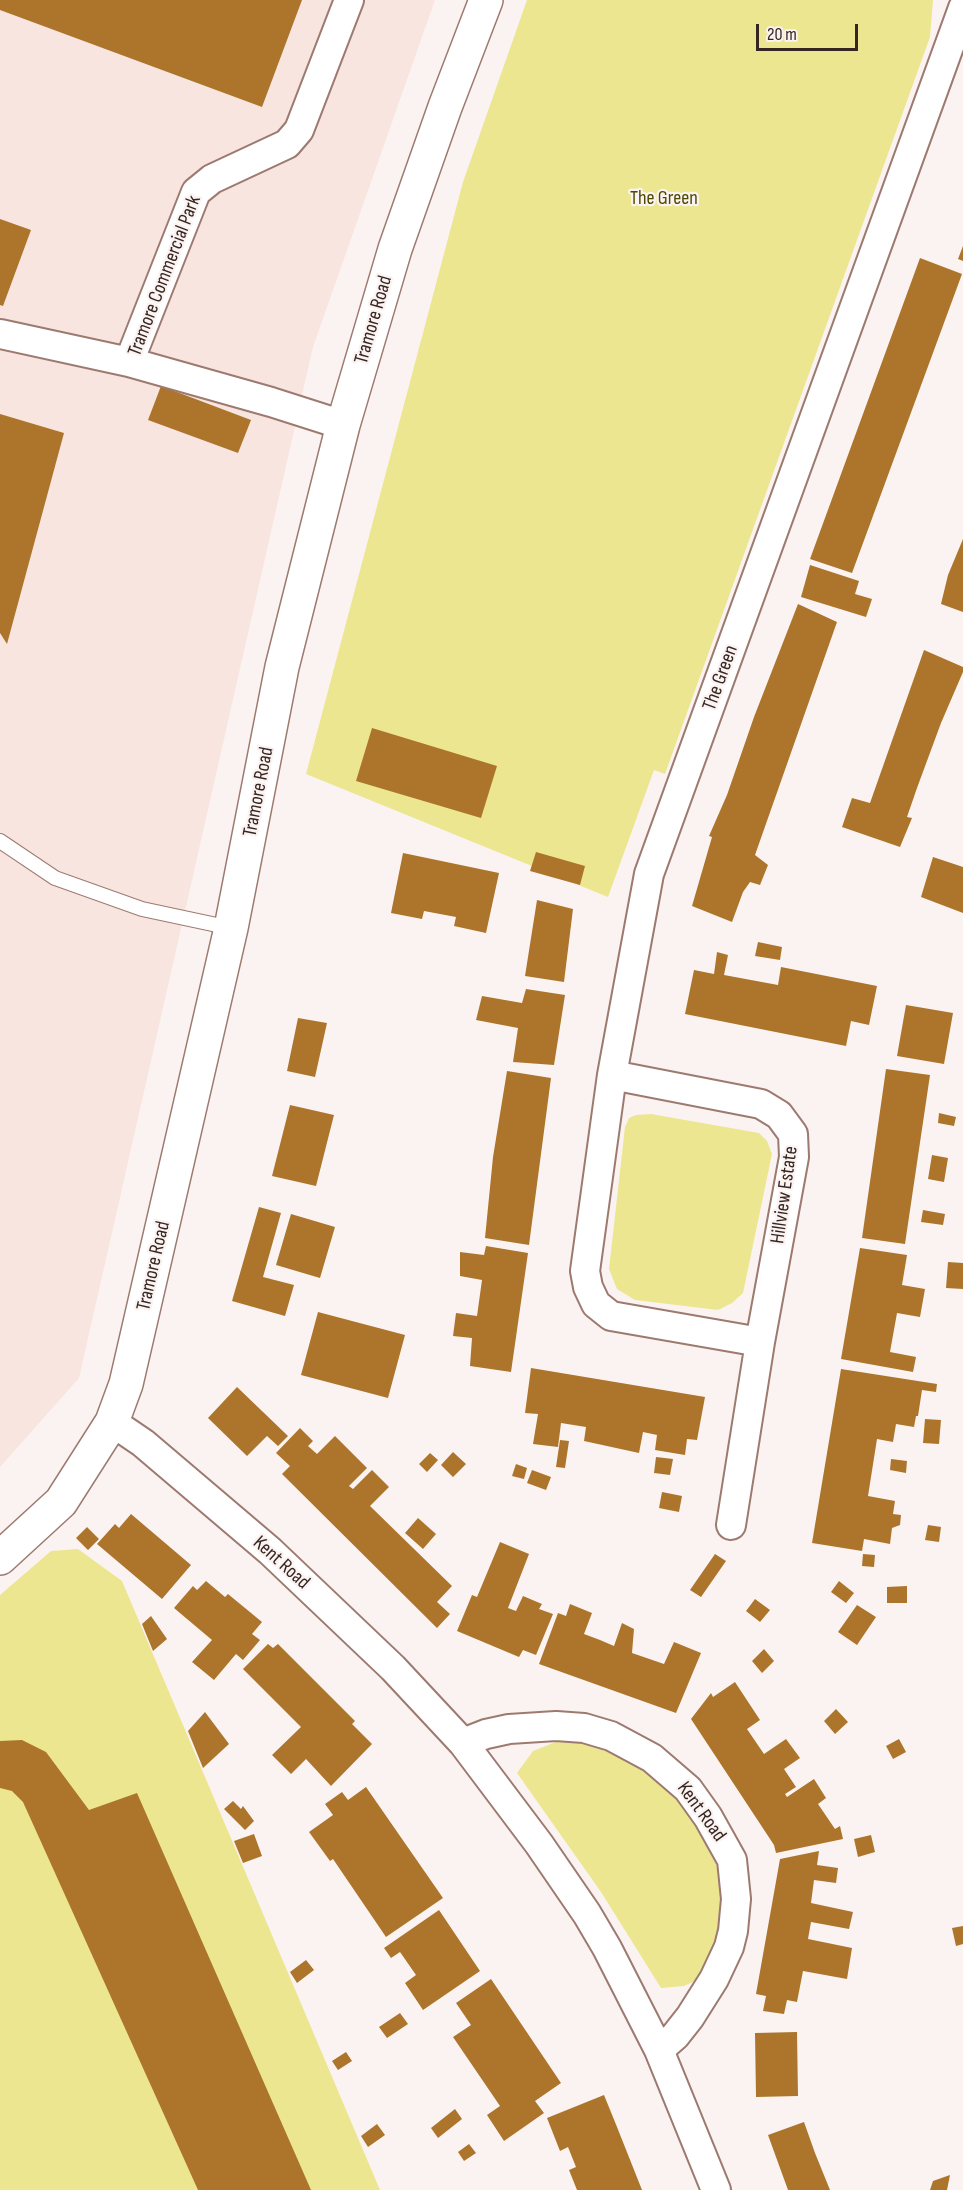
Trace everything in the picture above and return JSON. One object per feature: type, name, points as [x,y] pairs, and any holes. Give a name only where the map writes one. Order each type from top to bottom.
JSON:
[{"type":"street","name":"Tramore Commercial Park","points":[[343,425],[129,362],[196,192],[212,179],[286,144],[299,130],[349,0]]},
{"type":"street","name":"Tramore Road","points":[[0,1558],[61,1502],[112,1422],[126,1384],[231,928],[282,667],[343,425],[395,249],[486,0]]},
{"type":"street","name":"The Green","points":[[612,1075],[649,874],[963,8]]},
{"type":"street","points":[[0,334],[129,362]]},
{"type":"street","points":[[612,1075],[585,1271],[588,1287],[596,1304],[611,1316],[760,1342]]},
{"type":"street","name":"Hillview Estate","points":[[612,1075],[761,1104],[779,1115],[793,1134],[794,1157],[760,1342],[731,1525]]},
{"type":"street","name":"Kent Road","points":[[112,1422],[143,1443],[278,1558],[393,1668],[463,1743],[539,1844],[587,1914],[659,2050],[716,2190]]},
{"type":"street","name":"Kent Road","points":[[463,1743],[486,1734],[509,1729],[556,1726],[584,1728],[611,1736],[652,1758],[688,1789],[708,1817],[732,1860],[736,1899],[733,1931],[729,1947],[714,1979],[690,2017],[675,2036],[659,2050]]},
{"type":"lane","points":[[0,842],[55,878],[142,909],[231,928]]},
{"type":"shaded area","points":[[0,0],[435,0],[313,347],[79,1378],[0,1467]]},
{"type":"green space","name":"The Green","points":[[527,0],[933,0],[930,37],[665,774],[654,770],[608,897],[306,774],[463,182]]},
{"type":"green space","points":[[651,1114],[759,1133],[767,1141],[772,1154],[743,1293],[732,1303],[718,1310],[635,1300],[617,1289],[609,1269],[625,1127],[629,1118]]},
{"type":"green space","points":[[78,1549],[122,1581],[380,2190],[0,2190],[0,1595],[51,1551]]},
{"type":"green space","points":[[563,1739],[590,1742],[614,1749],[654,1777],[677,1799],[706,1840],[719,1875],[722,1921],[717,1944],[703,1974],[695,1981],[684,1986],[661,1988],[601,1892],[517,1773],[533,1751]]},
{"type":"building","points":[[0,0],[302,0],[262,107],[0,10]]},
{"type":"building","points":[[0,219],[31,230],[3,306],[0,305]]},
{"type":"building","points":[[963,246],[963,261],[958,259]]},
{"type":"building","points":[[920,258],[962,274],[852,573],[810,559]]},
{"type":"building","points":[[161,386],[251,420],[238,453],[148,420]]},
{"type":"building","points":[[0,414],[64,433],[7,644],[0,633]]},
{"type":"building","points":[[963,539],[963,612],[941,604],[948,575]]},
{"type":"building","points":[[810,565],[859,581],[855,594],[872,599],[866,617],[801,597]]},
{"type":"building","points":[[798,604],[837,622],[755,855],[768,865],[760,885],[750,882],[743,892],[732,922],[692,906],[712,837],[709,836],[727,795],[754,717]]},
{"type":"building","points":[[924,650],[963,667],[963,672],[917,788],[907,817],[912,818],[900,847],[842,827],[852,798],[870,803]]},
{"type":"building","points":[[372,728],[497,766],[481,818],[356,781]]},
{"type":"building","points":[[536,852],[585,866],[580,885],[530,871]]},
{"type":"building","points":[[403,853],[499,873],[486,933],[454,926],[456,917],[424,911],[422,919],[391,913]]},
{"type":"building","points":[[933,857],[963,867],[963,913],[921,897]]},
{"type":"building","points":[[537,900],[573,909],[564,982],[525,976]]},
{"type":"building","points":[[758,942],[782,947],[780,960],[755,956]]},
{"type":"building","points":[[717,952],[728,955],[724,975],[778,985],[781,967],[877,986],[869,1025],[851,1021],[846,1046],[685,1014],[694,970],[714,974]]},
{"type":"building","points":[[526,989],[565,995],[554,1065],[513,1062],[518,1028],[476,1020],[482,996],[522,1003]]},
{"type":"building","points":[[906,1005],[953,1013],[944,1064],[897,1056]]},
{"type":"building","points":[[298,1018],[327,1023],[315,1077],[287,1071]]},
{"type":"building","points":[[886,1069],[930,1075],[905,1244],[862,1238]]},
{"type":"building","points":[[507,1071],[551,1078],[529,1245],[485,1238],[493,1157]]},
{"type":"building","points":[[290,1105],[334,1115],[316,1186],[272,1176]]},
{"type":"building","points":[[939,1113],[956,1117],[954,1126],[938,1123]]},
{"type":"building","points":[[932,1155],[948,1158],[944,1182],[928,1179]]},
{"type":"building","points":[[259,1207],[281,1213],[263,1277],[294,1285],[285,1316],[232,1301]]},
{"type":"building","points":[[923,1210],[945,1214],[943,1225],[921,1222]]},
{"type":"building","points":[[291,1214],[335,1227],[320,1278],[276,1265]]},
{"type":"building","points":[[486,1246],[528,1253],[511,1372],[470,1366],[472,1338],[453,1336],[456,1313],[477,1316],[482,1280],[460,1276],[460,1252],[484,1255]]},
{"type":"building","points":[[860,1248],[907,1255],[902,1285],[925,1289],[920,1317],[897,1313],[890,1352],[916,1357],[913,1372],[841,1359]]},
{"type":"building","points":[[948,1262],[963,1263],[963,1289],[946,1288]]},
{"type":"building","points":[[318,1312],[405,1335],[388,1398],[301,1375]]},
{"type":"building","points":[[531,1368],[705,1397],[697,1440],[687,1439],[685,1455],[655,1450],[657,1435],[643,1432],[639,1453],[584,1441],[586,1427],[561,1423],[558,1447],[533,1444],[538,1414],[525,1413]]},
{"type":"building","points":[[841,1369],[937,1384],[936,1392],[922,1390],[914,1427],[896,1424],[893,1442],[877,1439],[868,1496],[895,1501],[893,1514],[901,1515],[900,1525],[892,1528],[890,1544],[864,1539],[862,1551],[812,1543]]},
{"type":"building","points":[[237,1387],[288,1436],[278,1446],[267,1436],[247,1456],[208,1418]]},
{"type":"building","points":[[925,1419],[941,1420],[939,1444],[923,1443]]},
{"type":"building","points":[[300,1428],[313,1441],[308,1446],[317,1454],[335,1436],[367,1468],[349,1486],[353,1489],[372,1470],[389,1487],[370,1506],[452,1586],[437,1602],[450,1614],[437,1628],[282,1474],[290,1466],[276,1453]]},
{"type":"building","points":[[560,1440],[569,1441],[565,1468],[556,1467]]},
{"type":"building","points":[[453,1452],[466,1464],[453,1477],[441,1465]]},
{"type":"building","points":[[430,1453],[438,1460],[427,1472],[419,1464]]},
{"type":"building","points":[[656,1457],[673,1459],[670,1475],[654,1473]]},
{"type":"building","points":[[891,1459],[907,1461],[906,1473],[890,1470]]},
{"type":"building","points":[[516,1464],[527,1468],[524,1479],[512,1476]]},
{"type":"building","points":[[532,1470],[551,1477],[546,1490],[527,1483]]},
{"type":"building","points":[[662,1492],[682,1496],[679,1512],[659,1508]]},
{"type":"building","points":[[131,1514],[191,1565],[162,1599],[97,1544],[115,1524],[119,1528]]},
{"type":"building","points":[[418,1518],[436,1534],[423,1549],[405,1533]]},
{"type":"building","points":[[928,1525],[941,1527],[939,1542],[925,1540]]},
{"type":"building","points":[[87,1527],[99,1539],[88,1550],[76,1538]]},
{"type":"building","points":[[500,1542],[529,1554],[508,1608],[516,1611],[523,1596],[542,1604],[539,1609],[553,1614],[536,1655],[523,1650],[519,1657],[457,1631],[472,1595],[477,1597]]},
{"type":"building","points":[[715,1554],[726,1561],[701,1597],[690,1590]]},
{"type":"building","points":[[863,1554],[875,1555],[874,1567],[862,1566]]},
{"type":"building","points":[[206,1581],[225,1597],[228,1594],[262,1622],[252,1634],[260,1640],[243,1660],[236,1654],[214,1680],[192,1662],[212,1640],[174,1608],[193,1586],[197,1590]]},
{"type":"building","points":[[839,1581],[854,1593],[846,1603],[831,1592]]},
{"type":"building","points":[[907,1586],[907,1603],[887,1603],[887,1587]]},
{"type":"building","points":[[755,1599],[770,1610],[760,1622],[746,1611]]},
{"type":"building","points":[[570,1604],[592,1613],[584,1634],[614,1646],[622,1623],[634,1629],[632,1653],[664,1664],[674,1642],[701,1653],[676,1713],[539,1664],[558,1613],[566,1616]]},
{"type":"building","points":[[857,1605],[876,1617],[857,1645],[838,1632]]},
{"type":"building","points":[[151,1616],[167,1639],[153,1651],[142,1624]]},
{"type":"building","points":[[268,1644],[273,1648],[278,1644],[355,1721],[352,1724],[372,1744],[331,1786],[306,1759],[291,1774],[272,1755],[301,1727],[243,1669]]},
{"type":"building","points":[[764,1649],[774,1661],[762,1673],[752,1661]]},
{"type":"building","points":[[735,1682],[760,1720],[747,1729],[764,1754],[786,1739],[800,1758],[784,1769],[796,1787],[785,1794],[787,1797],[814,1779],[826,1798],[818,1804],[835,1829],[840,1826],[843,1839],[776,1853],[774,1845],[691,1719],[711,1693],[713,1697]]},
{"type":"building","points":[[836,1709],[848,1722],[835,1734],[824,1721]]},
{"type":"building","points":[[205,1712],[229,1744],[203,1768],[188,1731]]},
{"type":"building","points":[[899,1739],[906,1752],[893,1759],[886,1746]]},
{"type":"building","points":[[22,1740],[46,1752],[89,1810],[137,1793],[311,2190],[198,2190],[23,1802],[12,1791],[0,1788],[0,1741]]},
{"type":"building","points":[[366,1787],[443,1898],[386,1937],[333,1859],[330,1861],[309,1832],[333,1815],[325,1804],[342,1792],[348,1800]]},
{"type":"building","points":[[233,1801],[241,1809],[243,1806],[254,1821],[245,1830],[224,1809]]},
{"type":"building","points":[[254,1834],[262,1856],[243,1863],[234,1841]]},
{"type":"building","points":[[871,1835],[875,1852],[858,1857],[854,1839]]},
{"type":"building","points":[[819,1851],[817,1865],[838,1868],[836,1883],[814,1880],[811,1903],[853,1912],[849,1929],[811,1922],[808,1939],[852,1948],[847,1979],[803,1971],[797,2002],[787,2000],[784,2014],[763,2011],[766,1996],[756,1994],[780,1859]]},
{"type":"building","points":[[439,1910],[480,1971],[423,2010],[405,1983],[416,1975],[400,1952],[391,1958],[384,1948]]},
{"type":"building","points":[[963,1926],[963,1944],[956,1946],[952,1928]]},
{"type":"building","points":[[306,1960],[314,1970],[297,1983],[290,1972]]},
{"type":"building","points":[[491,1979],[561,2083],[535,2101],[544,2113],[504,2141],[487,2115],[500,2106],[453,2037],[471,2025],[456,2003]]},
{"type":"building","points":[[400,2013],[408,2024],[387,2038],[379,2027]]},
{"type":"building","points":[[797,2032],[798,2096],[756,2097],[755,2033]]},
{"type":"building","points":[[346,2052],[352,2061],[338,2070],[332,2061]]},
{"type":"building","points":[[604,2095],[642,2190],[577,2190],[569,2170],[576,2167],[568,2147],[560,2151],[547,2118]]},
{"type":"building","points":[[455,2109],[462,2119],[438,2138],[431,2128]]},
{"type":"building","points":[[804,2122],[830,2190],[788,2190],[768,2135]]},
{"type":"building","points":[[377,2124],[385,2135],[368,2147],[361,2136]]},
{"type":"building","points":[[469,2144],[476,2153],[464,2161],[458,2152]]},
{"type":"building","points":[[950,2175],[947,2190],[930,2190],[933,2181]]}]
